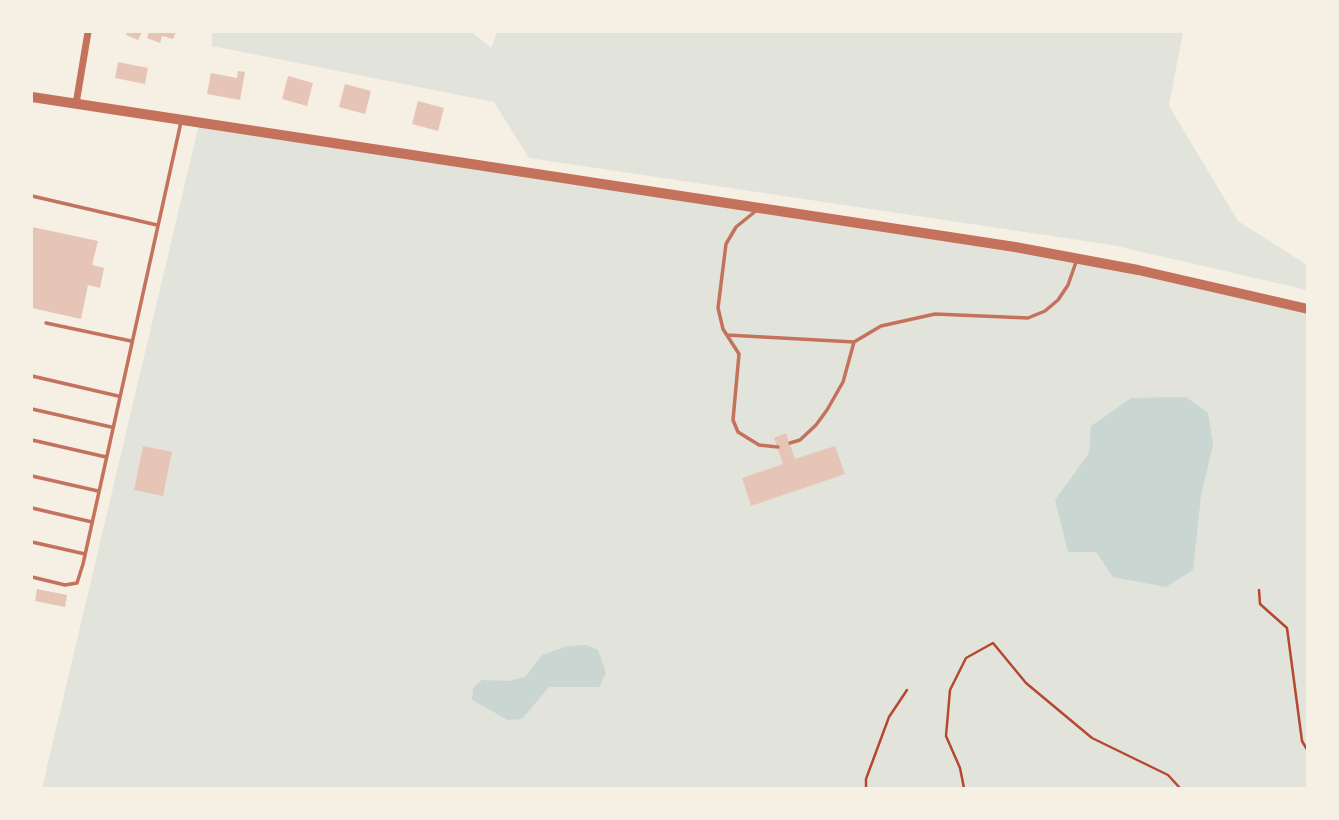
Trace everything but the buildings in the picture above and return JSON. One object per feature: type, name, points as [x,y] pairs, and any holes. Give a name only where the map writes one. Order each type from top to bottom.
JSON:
[{"type":"street","points":[[76,104],[88,32]]},
{"type":"street","points":[[32,97],[972,241],[1138,270],[1307,309]]},
{"type":"lane","points":[[32,577],[65,585],[77,583],[181,121]]},
{"type":"lane","points":[[32,196],[157,225]]},
{"type":"lane","points":[[757,210],[736,227],[726,243],[718,308],[727,335],[739,354],[733,420],[738,432],[760,445],[778,447]]},
{"type":"lane","points":[[727,335],[854,342],[881,326],[934,314],[1028,317],[1045,311],[1068,285],[1077,260]]},
{"type":"lane","points":[[46,323],[131,341]]},
{"type":"lane","points":[[790,443],[800,440],[827,410],[843,382],[854,342]]},
{"type":"lane","points":[[32,376],[118,396]]},
{"type":"lane","points":[[32,409],[112,427]]},
{"type":"lane","points":[[32,440],[106,457]]},
{"type":"lane","points":[[32,476],[98,491]]},
{"type":"lane","points":[[32,508],[92,522]]},
{"type":"lane","points":[[32,542],[85,554]]},
{"type":"path","points":[[1259,590],[1260,604],[1287,628],[1302,741],[1307,751]]},
{"type":"path","points":[[964,789],[960,768],[946,736],[950,690],[966,658],[993,643],[1026,683],[1092,738],[1168,775],[1180,789]]},
{"type":"path","points":[[866,789],[866,779],[889,717],[907,690]]},
{"type":"shaded area","points":[[212,32],[472,32],[491,48],[497,32],[1183,32],[1169,106],[1238,221],[1307,265],[1307,290],[1112,245],[529,158],[494,102],[212,46]]},
{"type":"shaded area","points":[[199,124],[1015,247],[1307,309],[1307,788],[42,788]]},
{"type":"shaded area","points":[[1186,397],[1208,413],[1213,444],[1201,496],[1193,570],[1166,587],[1113,577],[1096,552],[1068,552],[1055,500],[1089,453],[1091,426],[1131,398]]},
{"type":"shaded area","points":[[587,645],[598,650],[606,673],[599,687],[549,687],[522,719],[508,720],[472,700],[473,688],[482,680],[509,681],[525,677],[542,655],[568,646]]}]
